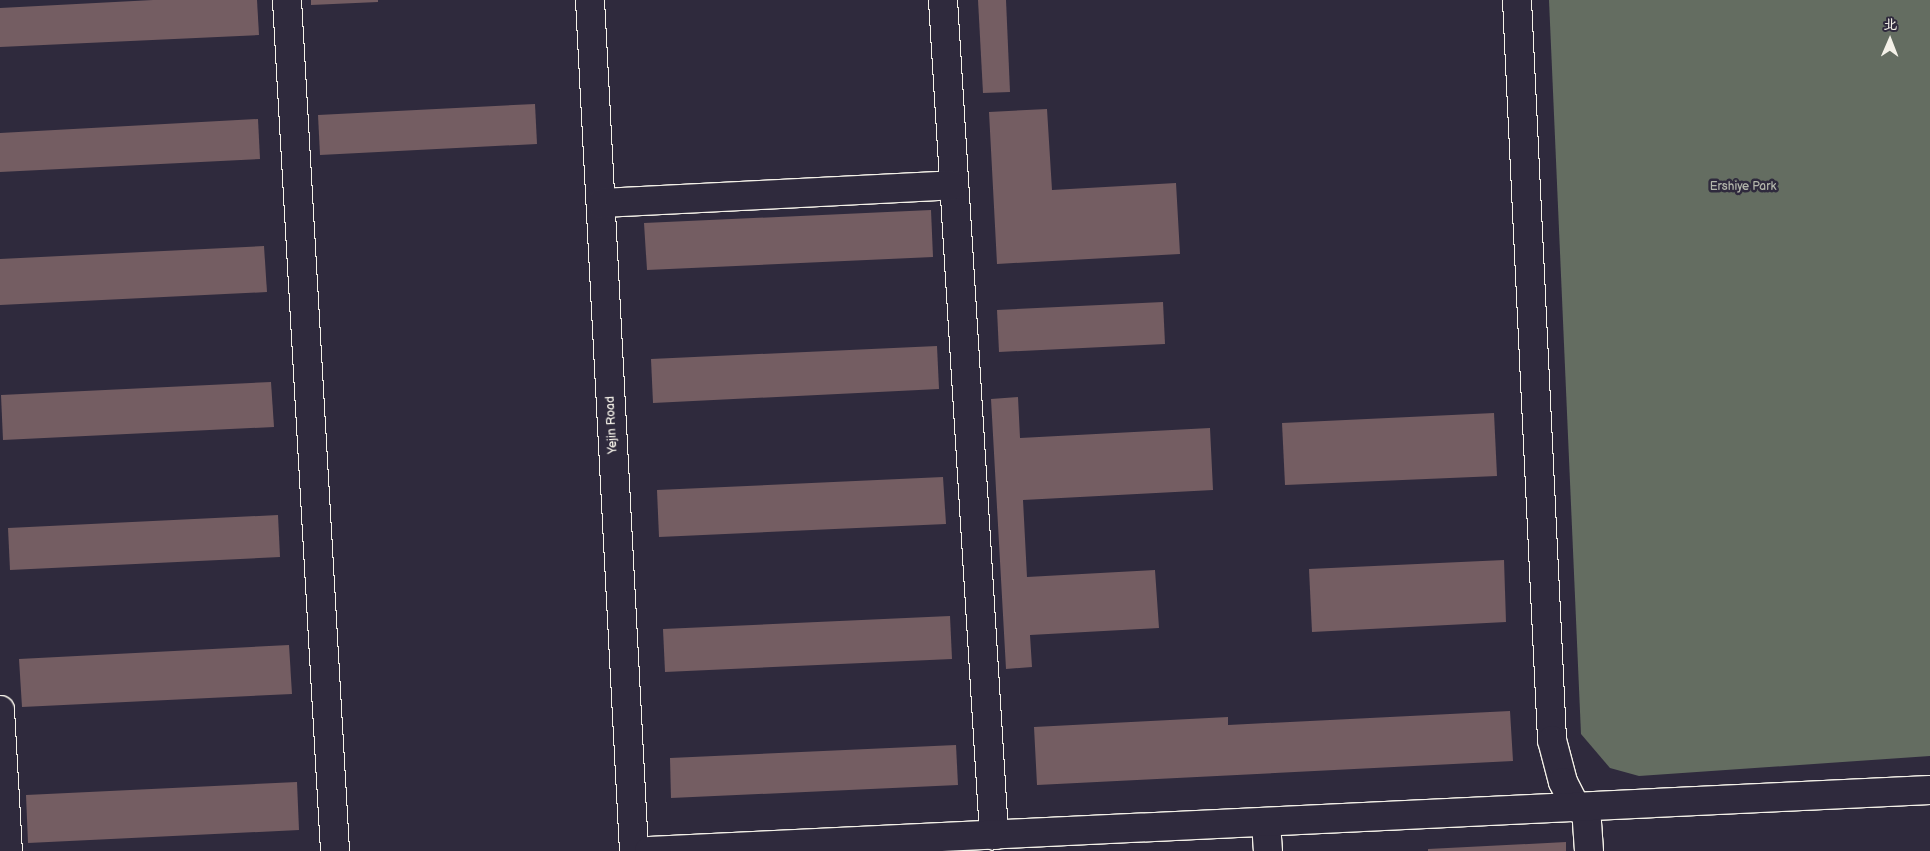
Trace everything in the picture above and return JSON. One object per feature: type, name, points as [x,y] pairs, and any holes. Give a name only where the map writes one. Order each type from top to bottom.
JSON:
[{"type":"street","points":[[287,0],[335,851]]},
{"type":"street","name":"Yejin Road","points":[[590,0],[634,851]]},
{"type":"street","points":[[943,0],[994,835]]},
{"type":"street","points":[[1517,0],[1552,740],[1563,782],[1581,808],[1589,851]]},
{"type":"street","points":[[600,203],[954,185]]},
{"type":"street","points":[[0,710],[8,851]]},
{"type":"street","points":[[649,851],[1930,790]]},
{"type":"street","points":[[1266,822],[1268,851]]},
{"type":"green space","name":"Ershiye Park","points":[[1549,0],[1930,0],[1930,756],[1639,776],[1610,768],[1581,734]]},
{"type":"building","points":[[153,0],[257,0],[259,35],[0,47],[0,8]]},
{"type":"building","points":[[311,0],[378,0],[378,2],[311,5]]},
{"type":"building","points":[[978,0],[1006,0],[1010,92],[983,93]]},
{"type":"building","points":[[535,104],[537,144],[320,155],[318,115]]},
{"type":"building","points":[[1047,109],[1052,190],[1176,183],[1180,254],[997,264],[989,112]]},
{"type":"building","points":[[258,119],[260,159],[0,172],[0,133]]},
{"type":"building","points":[[931,210],[933,257],[647,270],[644,223]]},
{"type":"building","points":[[264,246],[267,292],[0,305],[0,259]]},
{"type":"building","points":[[1163,302],[1165,344],[999,352],[997,310]]},
{"type":"building","points":[[937,346],[939,389],[653,403],[651,359]]},
{"type":"building","points":[[271,382],[274,427],[3,440],[1,395]]},
{"type":"building","points":[[1018,397],[1020,438],[1210,428],[1213,490],[1023,500],[1027,577],[1155,570],[1159,628],[1030,635],[1032,667],[1006,669],[991,399]]},
{"type":"building","points":[[1494,413],[1497,476],[1285,485],[1282,423]]},
{"type":"building","points":[[943,477],[946,524],[659,537],[657,490]]},
{"type":"building","points":[[278,515],[280,557],[10,570],[8,528]]},
{"type":"building","points":[[1504,560],[1506,622],[1312,632],[1309,569]]},
{"type":"building","points":[[950,616],[952,659],[665,672],[663,629]]},
{"type":"building","points":[[289,645],[292,694],[22,707],[19,659]]},
{"type":"building","points":[[1510,711],[1513,761],[1037,785],[1034,727],[1228,717],[1228,725]]},
{"type":"building","points":[[956,745],[958,785],[671,798],[670,758]]},
{"type":"building","points":[[297,782],[299,830],[28,843],[26,795]]},
{"type":"building","points":[[1566,842],[1566,851],[1428,851],[1428,849]]}]
